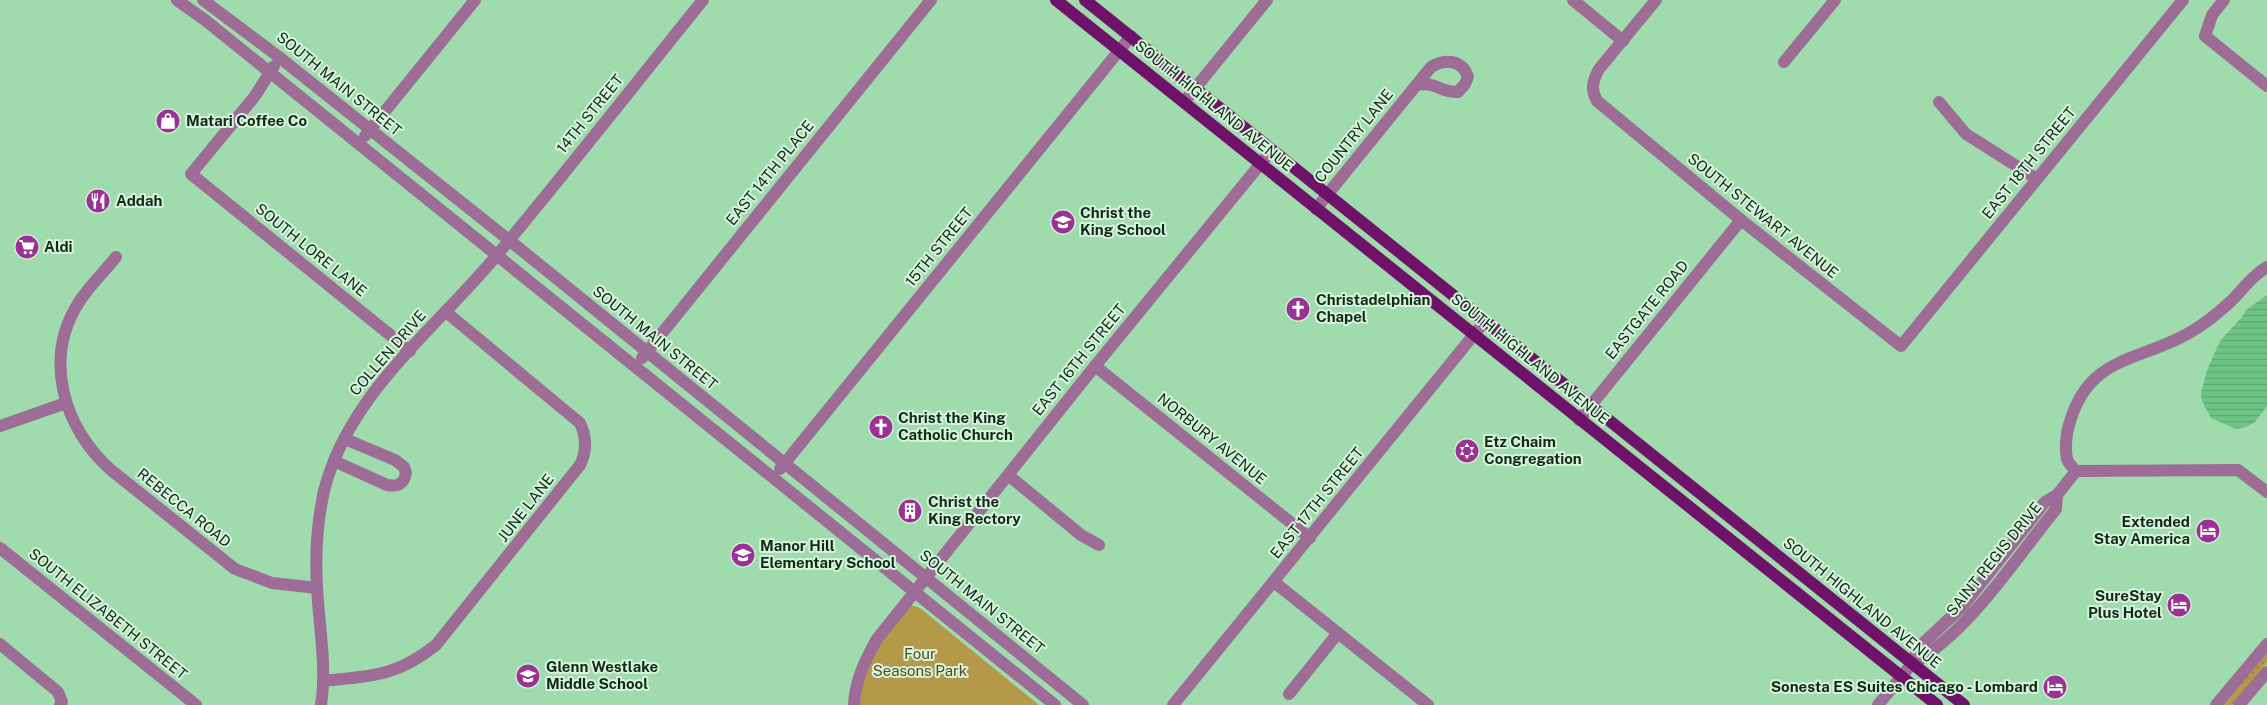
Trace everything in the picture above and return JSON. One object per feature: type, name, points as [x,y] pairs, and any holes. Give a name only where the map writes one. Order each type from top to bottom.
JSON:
[{"type":"main road","name":"SOUTH HIGHLAND AVENUE","points":[[1056,0],[1937,705]]},
{"type":"main road","name":"SOUTH HIGHLAND AVENUE","points":[[1085,0],[1911,665],[1964,705]]},
{"type":"street","name":"SOUTH MAIN STREET","points":[[177,0],[358,144],[646,352],[1083,705]]},
{"type":"street","name":"SOUTH MAIN STREET","points":[[203,0],[279,57],[370,130],[635,366],[1056,705]]},
{"type":"street","points":[[358,144],[475,0]]},
{"type":"street","name":"14TH STREET","points":[[503,248],[703,0]]},
{"type":"street","name":"EAST 14TH PLACE","points":[[635,366],[931,0]]},
{"type":"street","points":[[1184,102],[1267,0]]},
{"type":"street","points":[[1573,0],[1623,41],[1656,0]]},
{"type":"street","points":[[1784,62],[1835,0]]},
{"type":"street","points":[[2224,0],[2212,15],[2206,36],[2267,86]]},
{"type":"street","name":"EAST 18TH STREET","points":[[1901,346],[2037,179],[2176,2]]},
{"type":"street","name":"15TH STREET","points":[[773,478],[1131,36]]},
{"type":"street","name":"SOUTH STEWART AVENUE","points":[[1623,41],[1599,69],[1594,80],[1594,95],[1605,109],[1741,220],[1901,346]]},
{"type":"street","points":[[270,73],[279,57]]},
{"type":"street","name":"SOUTH LORE LANE","points":[[270,73],[192,174],[410,351]]},
{"type":"street","name":"COUNTRY LANE","points":[[1316,209],[1416,85]]},
{"type":"street","points":[[1939,102],[1966,134],[2037,179]]},
{"type":"street","name":"EAST 16TH STREET","points":[[854,705],[858,679],[866,658],[877,639],[1095,366],[1271,151]]},
{"type":"street","name":"EASTGATE ROAD","points":[[1579,420],[1741,220]]},
{"type":"street","name":"COLLEN DRIVE","points":[[321,705],[323,681],[322,643],[317,588],[316,548],[320,511],[334,461],[363,406],[503,248]]},
{"type":"street","name":"REBECCA ROAD","points":[[116,258],[79,302],[63,336],[61,368],[66,403],[77,432],[97,458],[226,563],[259,579],[317,588]]},
{"type":"street","points":[[2267,267],[2251,278],[2230,303],[2189,333],[2107,368],[2086,389],[2077,402],[2067,430],[2067,460],[2076,471],[2238,470],[2267,492]]},
{"type":"street","name":"JUNE LANE","points":[[323,681],[384,674],[411,662],[436,645],[580,466],[585,454],[586,442],[580,423],[446,312]]},
{"type":"street","name":"EAST 17TH STREET","points":[[1173,705],[1485,321]]},
{"type":"street","name":"NORBURY AVENUE","points":[[1095,366],[1310,538]]},
{"type":"street","points":[[0,426],[66,403]]},
{"type":"street","points":[[334,461],[387,485],[395,486],[401,484],[405,479],[406,473],[400,463],[345,439]]},
{"type":"street","name":"SAINT REGIS DRIVE","points":[[1878,705],[1911,665],[1926,656],[1967,610],[1997,572],[2056,509],[2057,495],[2076,471]]},
{"type":"street","points":[[1008,475],[1081,535],[1099,545]]},
{"type":"street","name":"SOUTH ELIZABETH STREET","points":[[0,548],[196,705]]},
{"type":"street","points":[[1274,582],[1428,705]]},
{"type":"street","points":[[1289,694],[1338,633]]},
{"type":"street","points":[[0,644],[58,692],[62,702],[60,705]]},
{"type":"street","points":[[2216,705],[2267,644]]},
{"type":"street","points":[[2239,705],[2267,672]]},
{"type":"green space","name":"Four Seasons Park","points":[[911,605],[920,608],[1039,705],[859,705],[866,674],[876,650]]},
{"type":"green space","points":[[2267,653],[2267,663],[2232,705],[2224,705]]},
{"type":"shaded area","points":[[2267,295],[2267,406],[2255,422],[2246,427],[2236,429],[2211,418],[2202,401],[2201,393],[2207,370],[2220,341],[2246,310]]},
{"type":"place","name":"Matari Coffee Co","points":[[168,121]]},
{"type":"place","name":"Addah","points":[[98,201]]},
{"type":"place","name":"Christ the King School","points":[[1063,222]]},
{"type":"place","name":"Aldi","points":[[27,247]]},
{"type":"place","name":"Christadelphian Chapel","points":[[1298,309]]},
{"type":"place","name":"Christ the King Catholic Church","points":[[881,427]]},
{"type":"place","name":"Etz Chaim Congregation","points":[[1467,451]]},
{"type":"place","name":"Christ the King Rectory","points":[[910,511]]},
{"type":"place","name":"Extended Stay America","points":[[2208,531]]},
{"type":"place","name":"Manor Hill Elementary School","points":[[743,555]]},
{"type":"place","name":"SureStay Plus Hotel","points":[[2179,605]]},
{"type":"place","name":"Glenn Westlake Middle School","points":[[528,676]]},
{"type":"place","name":"Sonesta ES Suites Chicago - Lombard","points":[[2055,687]]}]
